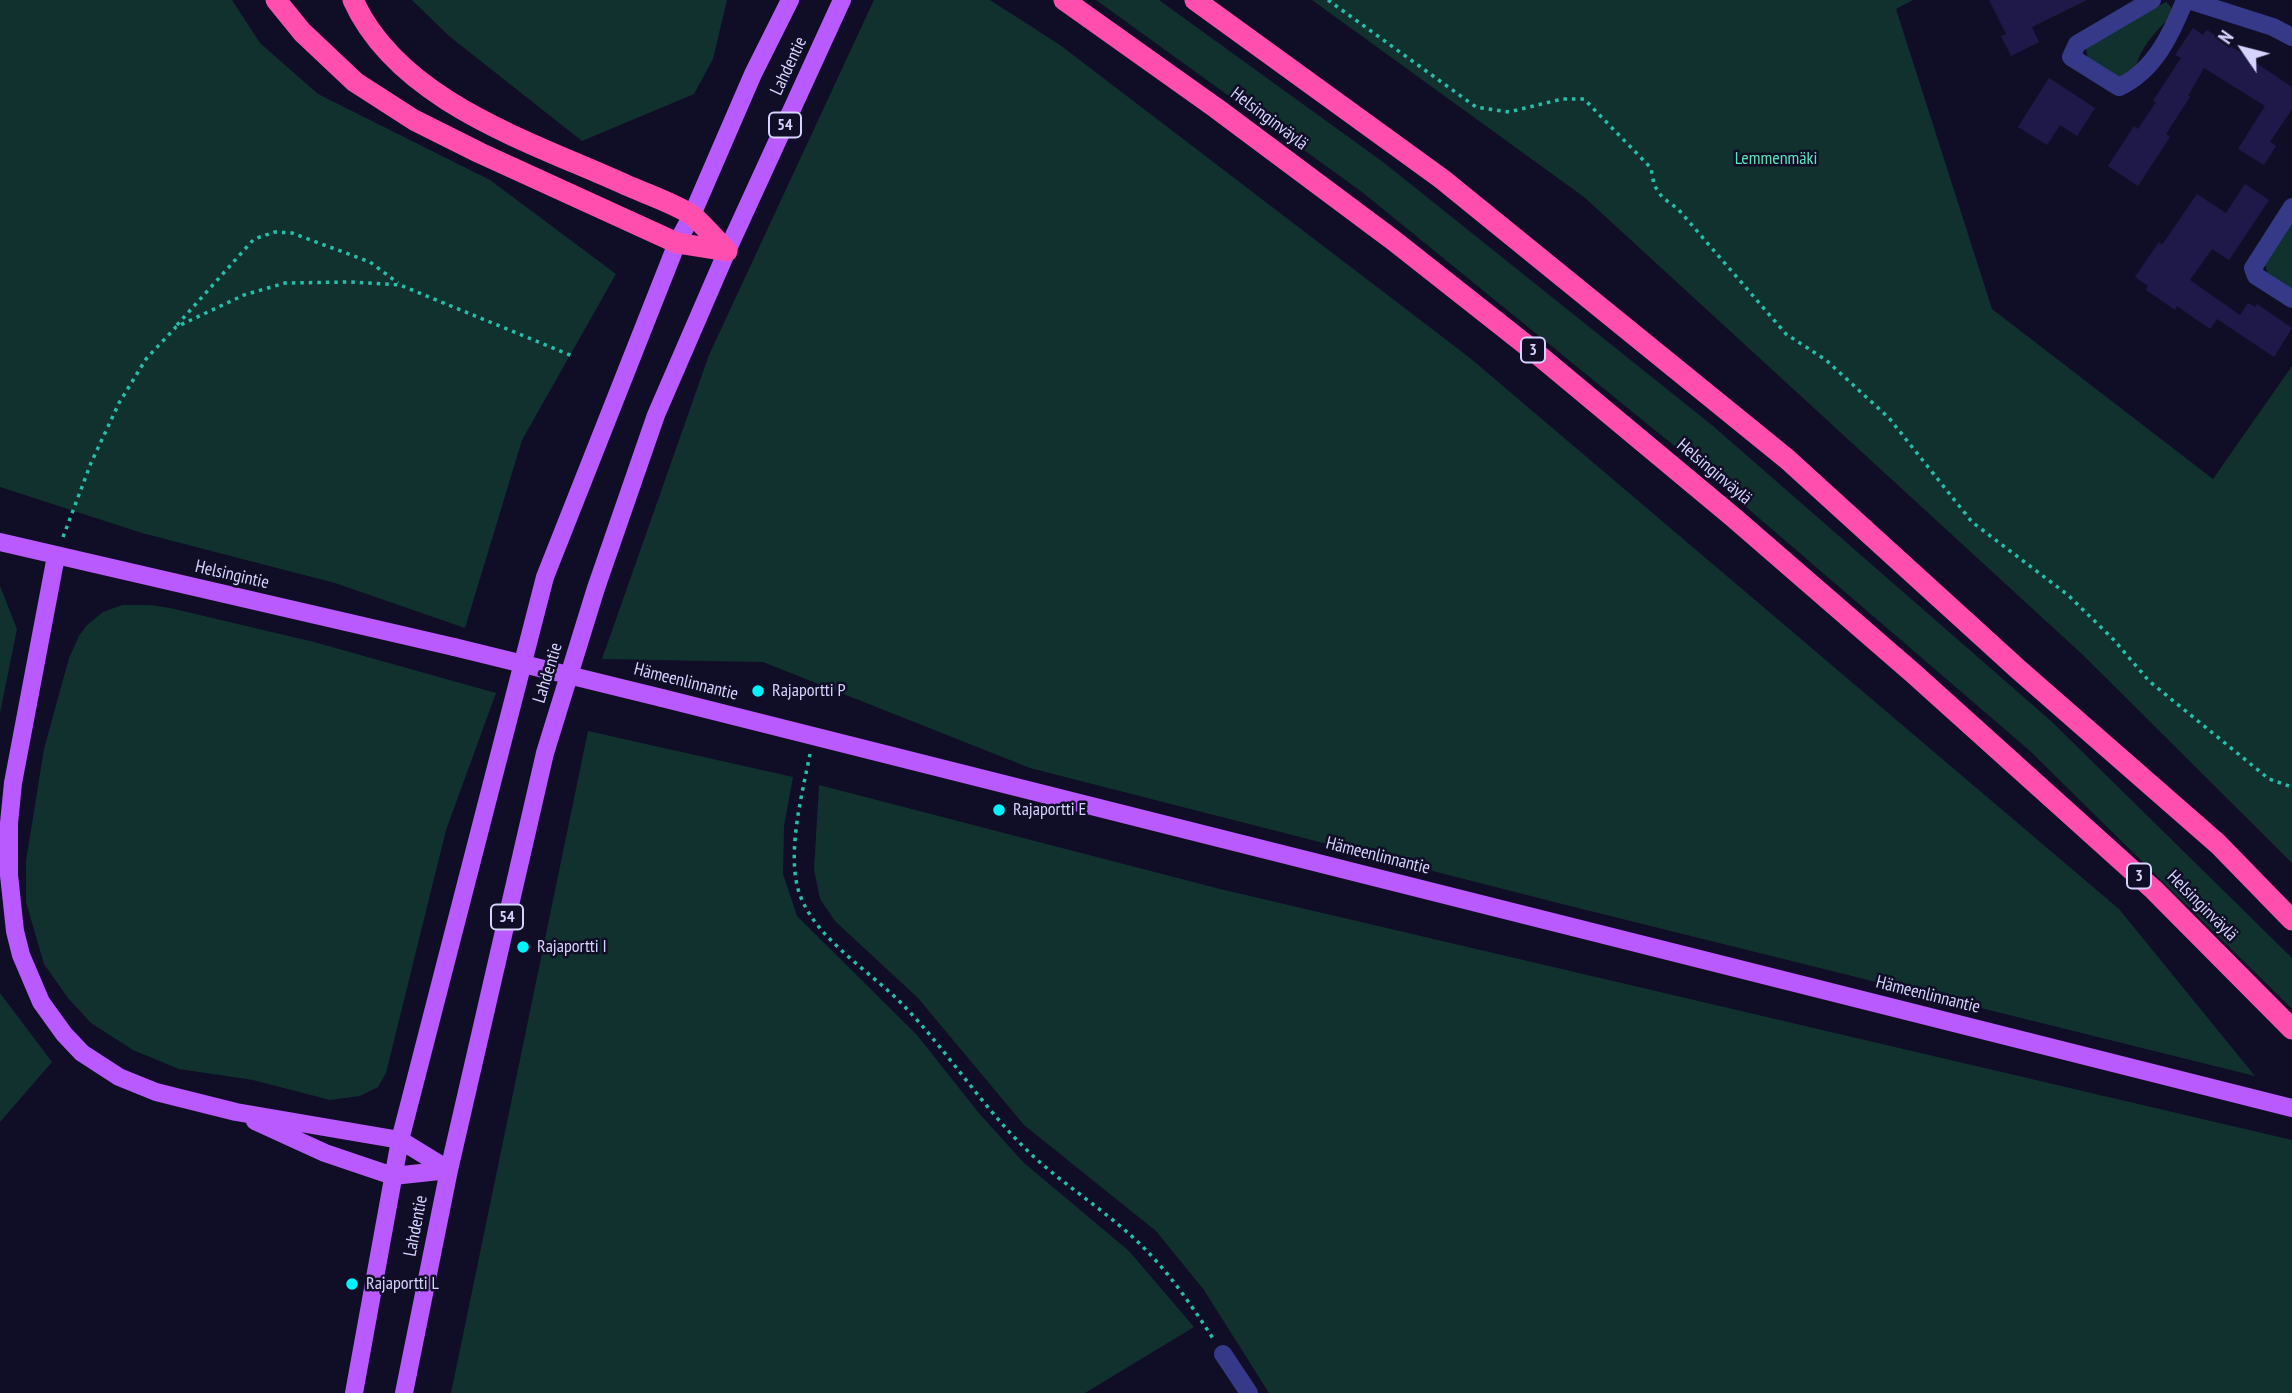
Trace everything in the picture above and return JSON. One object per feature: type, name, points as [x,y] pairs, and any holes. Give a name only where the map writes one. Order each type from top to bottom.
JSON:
[{"type":"highway","points":[[276,0],[302,32],[355,82],[414,120],[677,243],[727,251]]},
{"type":"highway","points":[[353,0],[366,23],[389,53],[440,96],[486,123],[692,215],[727,251]]},
{"type":"highway","name":"Helsinginväylä","points":[[1065,0],[1393,240],[1530,348],[1733,517],[1913,673],[2154,890],[2292,1029]]},
{"type":"highway","points":[[1195,0],[1442,179],[1787,459],[2019,670],[2218,844],[2292,920]]},
{"type":"main road","name":"Lahdentie","points":[[354,1393],[400,1140],[545,577],[677,243],[692,215],[753,74],[790,0]]},
{"type":"main road","name":"Lahdentie","points":[[404,1393],[449,1170],[545,754],[596,588],[656,415],[727,251],[842,0]]},
{"type":"main road","name":"Helsingintie","points":[[0,542],[454,647]]},
{"type":"main road","points":[[56,556],[10,809],[10,898],[21,955],[41,1002],[73,1043],[99,1066],[156,1093],[236,1112],[400,1140],[449,1170]]},
{"type":"main road","name":"Hämeenlinnantie","points":[[454,647],[2292,1108]]},
{"type":"main road","points":[[236,1112],[325,1153],[393,1176],[449,1170]]},
{"type":"street","points":[[2152,0],[2077,44],[2071,57],[2119,87],[2135,80],[2151,65],[2187,0],[2273,27],[2292,37]]},
{"type":"street","points":[[2292,207],[2253,268],[2256,276],[2292,299]]},
{"type":"street","points":[[1223,1354],[1249,1393]]},
{"type":"path","points":[[1328,0],[1476,107],[1509,112],[1562,99],[1584,99],[1651,168],[1654,184],[1662,197],[1678,209],[1786,334],[1826,360],[1889,418],[1972,522],[2068,595],[2160,689],[2269,779],[2292,787]]},
{"type":"path","points":[[56,556],[91,463],[119,403],[146,359],[254,239],[275,232],[292,233],[370,262],[400,285],[575,357]]},
{"type":"path","points":[[176,327],[244,295],[285,283],[350,282],[400,285]]},
{"type":"path","points":[[813,735],[795,839],[794,868],[801,899],[816,923],[903,1005],[1032,1156],[1122,1227],[1156,1260],[1186,1298],[1223,1354]]},
{"type":"green space","points":[[0,0],[232,0],[260,43],[318,94],[490,180],[616,274],[522,440],[465,628],[335,583],[142,533],[0,487]]},
{"type":"green space","points":[[412,0],[727,0],[713,59],[694,94],[582,141],[449,36]]},
{"type":"green space","points":[[874,0],[990,0],[1060,45],[1470,358],[2119,909],[2255,1076],[1562,904],[1030,768],[763,662],[602,659],[709,355]]},
{"type":"green space","points":[[1096,0],[1159,0],[1383,162],[1713,426],[2051,721],[2292,958],[2292,1009],[2029,750],[1688,457],[1362,192]]},
{"type":"green space","name":"Lemmenmäki","points":[[1312,0],[1913,0],[1896,9],[1992,309],[2213,479],[2292,366],[2292,863],[2083,655],[1584,197]]},
{"type":"green space","points":[[2166,2],[2171,7],[2172,16],[2144,48],[2135,72],[2123,77],[2111,76],[2088,61],[2086,48],[2092,42]]},
{"type":"green space","points":[[2292,220],[2292,292],[2269,277],[2265,265]]},
{"type":"green space","points":[[0,586],[17,629],[0,713]]},
{"type":"green space","points":[[122,605],[170,608],[314,642],[496,693],[446,830],[386,1073],[378,1087],[360,1096],[330,1100],[253,1080],[179,1069],[133,1050],[91,1023],[68,998],[44,964],[26,902],[26,861],[44,749],[69,658],[79,636],[86,626],[103,612]]},
{"type":"green space","points":[[588,731],[793,777],[784,826],[783,874],[797,916],[917,1035],[978,1112],[1023,1162],[1129,1251],[1194,1327],[1085,1393],[451,1393]]},
{"type":"green space","points":[[819,785],[1220,889],[2292,1140],[2292,1393],[1269,1393],[1204,1290],[1156,1231],[1024,1125],[918,998],[835,921],[820,899],[814,870]]},
{"type":"green space","points":[[0,993],[52,1062],[0,1122]]},
{"type":"building","points":[[1989,0],[2087,0],[2032,27],[2039,42],[2011,56],[2001,36],[2006,34]]},
{"type":"building","points":[[2193,28],[2203,35],[2207,30],[2292,87],[2292,109],[2270,142],[2276,146],[2264,165],[2238,149],[2265,106],[2204,68],[2188,96],[2190,97],[2166,134],[2170,137],[2138,186],[2108,166],[2134,126],[2138,129],[2156,102],[2153,101],[2181,58],[2175,55]]},
{"type":"building","points":[[2049,78],[2095,108],[2077,136],[2060,125],[2047,145],[2018,127]]},
{"type":"building","points":[[2245,184],[2269,200],[2229,260],[2212,249],[2190,280],[2240,315],[2248,303],[2255,307],[2257,304],[2292,328],[2274,357],[2217,319],[2210,329],[2177,306],[2175,310],[2146,290],[2148,286],[2135,277],[2159,242],[2162,245],[2197,194],[2226,213]]},
{"type":"place","name":"Rajaportti P","points":[[758,691]]},
{"type":"place","name":"Rajaportti E","points":[[999,810]]},
{"type":"place","name":"Rajaportti I","points":[[523,947]]},
{"type":"place","name":"Rajaportti L","points":[[352,1284]]}]
